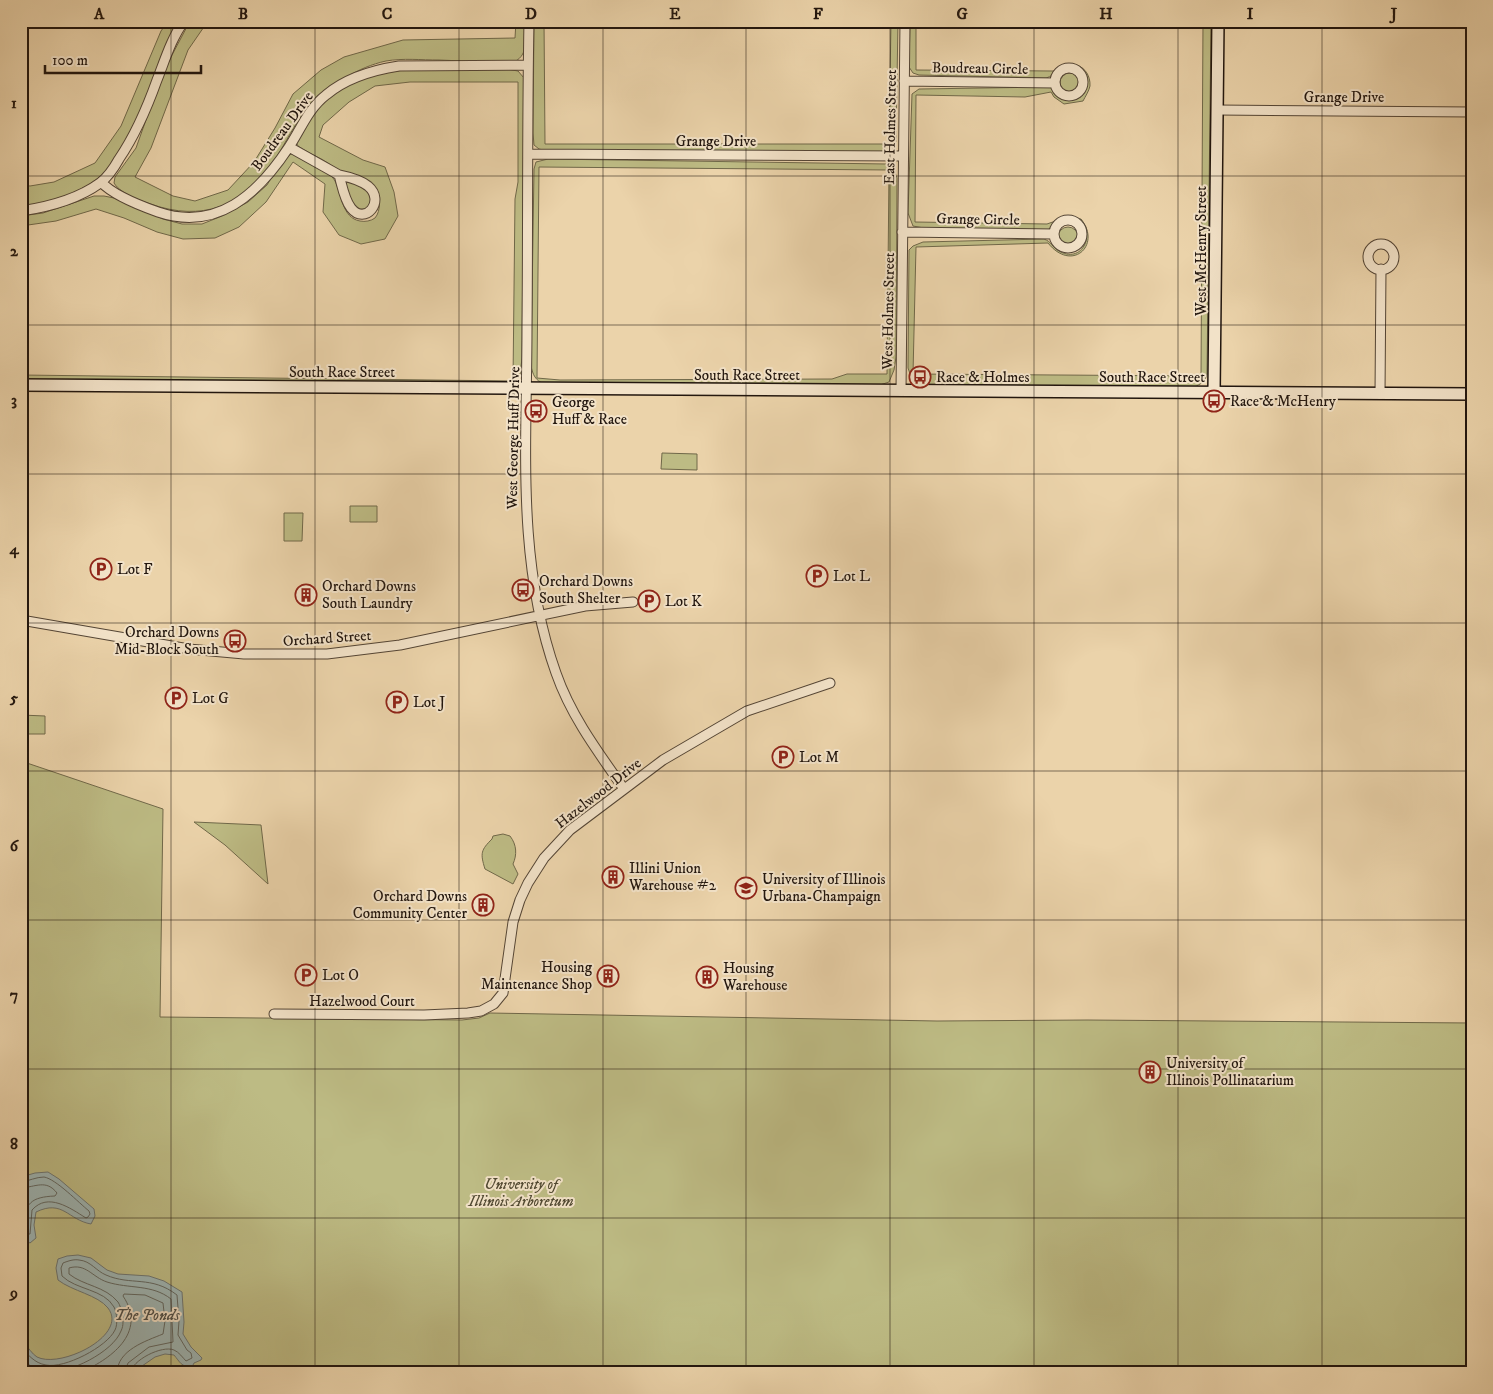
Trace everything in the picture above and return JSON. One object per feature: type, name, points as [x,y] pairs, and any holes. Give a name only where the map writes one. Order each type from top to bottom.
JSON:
[{"type":"street","points":[[21,211],[55,204],[101,182],[111,172],[132,140],[144,116],[170,46],[184,21]]},
{"type":"street","name":"West George Huff Drive","points":[[530,21],[528,65],[526,517],[528,543],[540,614],[556,673],[569,704],[597,752],[624,789]]},
{"type":"street","name":"East Holmes Street","points":[[902,232],[905,21]]},
{"type":"street","name":"West McHenry Street","points":[[1214,392],[1218,21]]},
{"type":"street","name":"Boudreau Drive","points":[[101,182],[111,191],[152,210],[174,217],[189,219],[217,213],[232,206],[265,180],[289,147],[314,106],[326,94],[341,84],[378,69],[399,66],[528,65]]},
{"type":"street","name":"Boudreau Circle","points":[[904,81],[1055,83]]},
{"type":"street","name":"Grange Drive","points":[[1217,110],[1472,112]]},
{"type":"street","points":[[289,147],[339,175],[366,185],[375,197],[375,205],[372,210],[362,214],[351,209],[346,200],[339,175]]},
{"type":"street","name":"Grange Drive","points":[[528,154],[903,156]]},
{"type":"street","name":"Grange Circle","points":[[902,232],[1054,234]]},
{"type":"street","name":"West Holmes Street","points":[[901,390],[902,232]]},
{"type":"street","points":[[1380,394],[1381,269]]},
{"type":"street","name":"South Race Street","points":[[21,385],[1472,394]]},
{"type":"street","name":"Orchard Street","points":[[21,620],[189,649],[244,654],[287,655],[340,653],[400,645],[516,621],[540,614],[585,606],[632,602]]},
{"type":"street","name":"Hazelwood Drive","points":[[449,1014],[480,1011],[494,1004],[503,993],[513,922],[528,883],[544,858],[570,830],[663,760],[747,711],[830,682]]},
{"type":"street","name":"Hazelwood Court","points":[[274,1014],[449,1014]]},
{"type":"green space","points":[[168,21],[180,21],[145,105],[116,159],[101,176],[87,186],[51,204],[21,208],[21,185],[30,186],[54,182],[95,163],[121,126],[161,31]]},
{"type":"green space","points":[[190,21],[208,21],[188,50],[151,148],[135,177],[173,196],[195,201],[228,190],[254,162],[293,94],[321,70],[344,57],[403,40],[515,38],[516,21],[525,21],[526,40],[524,52],[517,60],[511,63],[399,60],[381,62],[360,70],[335,84],[315,100],[306,110],[276,158],[254,186],[227,204],[212,209],[178,211],[135,198],[122,191],[114,183],[115,177],[136,148],[163,72]]},
{"type":"green space","points":[[534,21],[544,21],[545,144],[889,144],[891,21],[898,21],[896,141],[893,148],[883,152],[547,151],[539,149],[534,145],[533,133]]},
{"type":"green space","points":[[910,21],[916,21],[916,70],[1054,71],[1066,64],[1072,64],[1083,68],[1087,73],[1090,86],[1083,101],[1064,104],[1054,97],[1051,92],[1025,97],[916,95],[915,222],[1047,224],[1064,218],[1081,219],[1087,229],[1088,238],[1086,246],[1081,252],[1075,255],[1066,256],[1057,252],[1048,243],[916,247],[913,374],[1201,376],[1203,21],[1211,21],[1207,374],[1202,382],[1194,387],[925,386],[913,382],[908,368],[909,250],[913,246],[923,242],[1044,239],[1063,253],[1074,254],[1083,248],[1086,235],[1080,222],[1074,220],[1060,222],[1043,232],[935,230],[913,226],[908,213],[912,94],[919,89],[1050,87],[1061,97],[1070,100],[1078,98],[1084,93],[1086,86],[1085,78],[1081,71],[1072,66],[1046,78],[919,75],[913,73],[909,67]]},
{"type":"green space","points":[[437,68],[506,69],[518,71],[524,78],[522,358],[520,375],[516,383],[21,381],[21,375],[513,381],[515,199],[518,182],[518,82],[410,82],[375,86],[349,102],[323,125],[319,137],[363,160],[385,167],[394,192],[398,216],[385,239],[361,244],[339,235],[323,212],[325,184],[293,162],[266,202],[239,227],[215,238],[183,239],[157,232],[96,209],[56,221],[21,226],[21,216],[43,213],[94,196],[114,198],[163,219],[182,224],[202,224],[248,202],[267,185],[281,162],[291,154],[308,160],[328,173],[335,181],[343,205],[349,215],[360,221],[370,221],[375,218],[379,208],[378,196],[374,190],[298,146],[296,142],[322,102],[346,86],[367,77],[390,72]]},
{"type":"green space","points":[[1066,73],[1074,73],[1080,79],[1080,87],[1074,93],[1066,93],[1060,87],[1060,79]]},
{"type":"green space","points":[[548,159],[887,164],[893,167],[897,178],[896,357],[894,370],[889,382],[877,386],[544,384],[538,381],[531,366],[534,169],[536,162]],"holes":[[[539,167],[889,170],[887,374],[847,374],[832,379],[560,380],[537,378]]]},
{"type":"green space","points":[[348,182],[354,183],[370,193],[372,199],[367,209],[357,209],[351,202],[345,185]]},
{"type":"green space","points":[[1068,227],[1075,230],[1078,237],[1075,244],[1068,247],[1061,244],[1058,237],[1061,230]]},
{"type":"green space","points":[[662,453],[697,454],[697,470],[661,469]]},
{"type":"green space","points":[[350,506],[377,506],[377,522],[350,522]]},
{"type":"green space","points":[[284,513],[303,513],[302,541],[284,541]]},
{"type":"green space","points":[[21,715],[45,716],[45,734],[21,734]]},
{"type":"green space","name":"University of Illinois Arboretum","points":[[21,761],[163,809],[160,1017],[462,1020],[479,1018],[490,1013],[937,1021],[1087,1020],[1472,1023],[1472,1373],[21,1373]]},
{"type":"green space","points":[[194,822],[261,825],[268,884],[225,845]]},
{"type":"green space","points":[[503,834],[510,836],[515,846],[516,854],[513,864],[518,874],[513,884],[485,869],[482,859],[482,852],[493,836]]},
{"type":"water","points":[[48,1172],[94,1209],[95,1216],[91,1224],[76,1219],[59,1209],[45,1209],[36,1212],[34,1225],[36,1238],[30,1243],[21,1238],[21,1177]]},
{"type":"water","name":"The Ponds","points":[[78,1255],[91,1258],[107,1270],[118,1274],[149,1276],[164,1281],[182,1292],[183,1334],[191,1347],[202,1358],[201,1360],[194,1363],[192,1367],[188,1367],[181,1364],[174,1355],[165,1354],[155,1357],[132,1373],[21,1373],[21,1343],[24,1343],[37,1357],[48,1359],[61,1358],[76,1354],[89,1347],[101,1339],[109,1329],[112,1318],[104,1304],[58,1280],[56,1268],[58,1259]]},
{"type":"place","name":"Race & Holmes","points":[[920,377]]},
{"type":"place","name":"Race & McHenry","points":[[1214,401]]},
{"type":"place","name":"George Huff & Race","points":[[536,411]]},
{"type":"place","name":"Lot F","points":[[101,569]]},
{"type":"place","name":"Lot L","points":[[817,576]]},
{"type":"place","name":"Orchard Downs South Shelter","points":[[523,590]]},
{"type":"place","name":"Orchard Downs South Laundry","points":[[306,595]]},
{"type":"place","name":"Lot K","points":[[649,601]]},
{"type":"place","name":"Orchard Downs Mid-Block South","points":[[235,641]]},
{"type":"place","name":"Lot G","points":[[176,698]]},
{"type":"place","name":"Lot J","points":[[397,702]]},
{"type":"place","name":"Lot M","points":[[783,757]]},
{"type":"place","name":"Illini Union Warehouse #2","points":[[613,877]]},
{"type":"place","name":"University of Illinois Urbana-Champaign","points":[[746,888]]},
{"type":"place","name":"Orchard Downs Community Center","points":[[483,905]]},
{"type":"place","name":"Lot O","points":[[306,975]]},
{"type":"place","name":"Housing Maintenance Shop","points":[[608,976]]},
{"type":"place","name":"Housing Warehouse","points":[[707,977]]},
{"type":"place","name":"University of Illinois Pollinatarium","points":[[1150,1072]]}]
